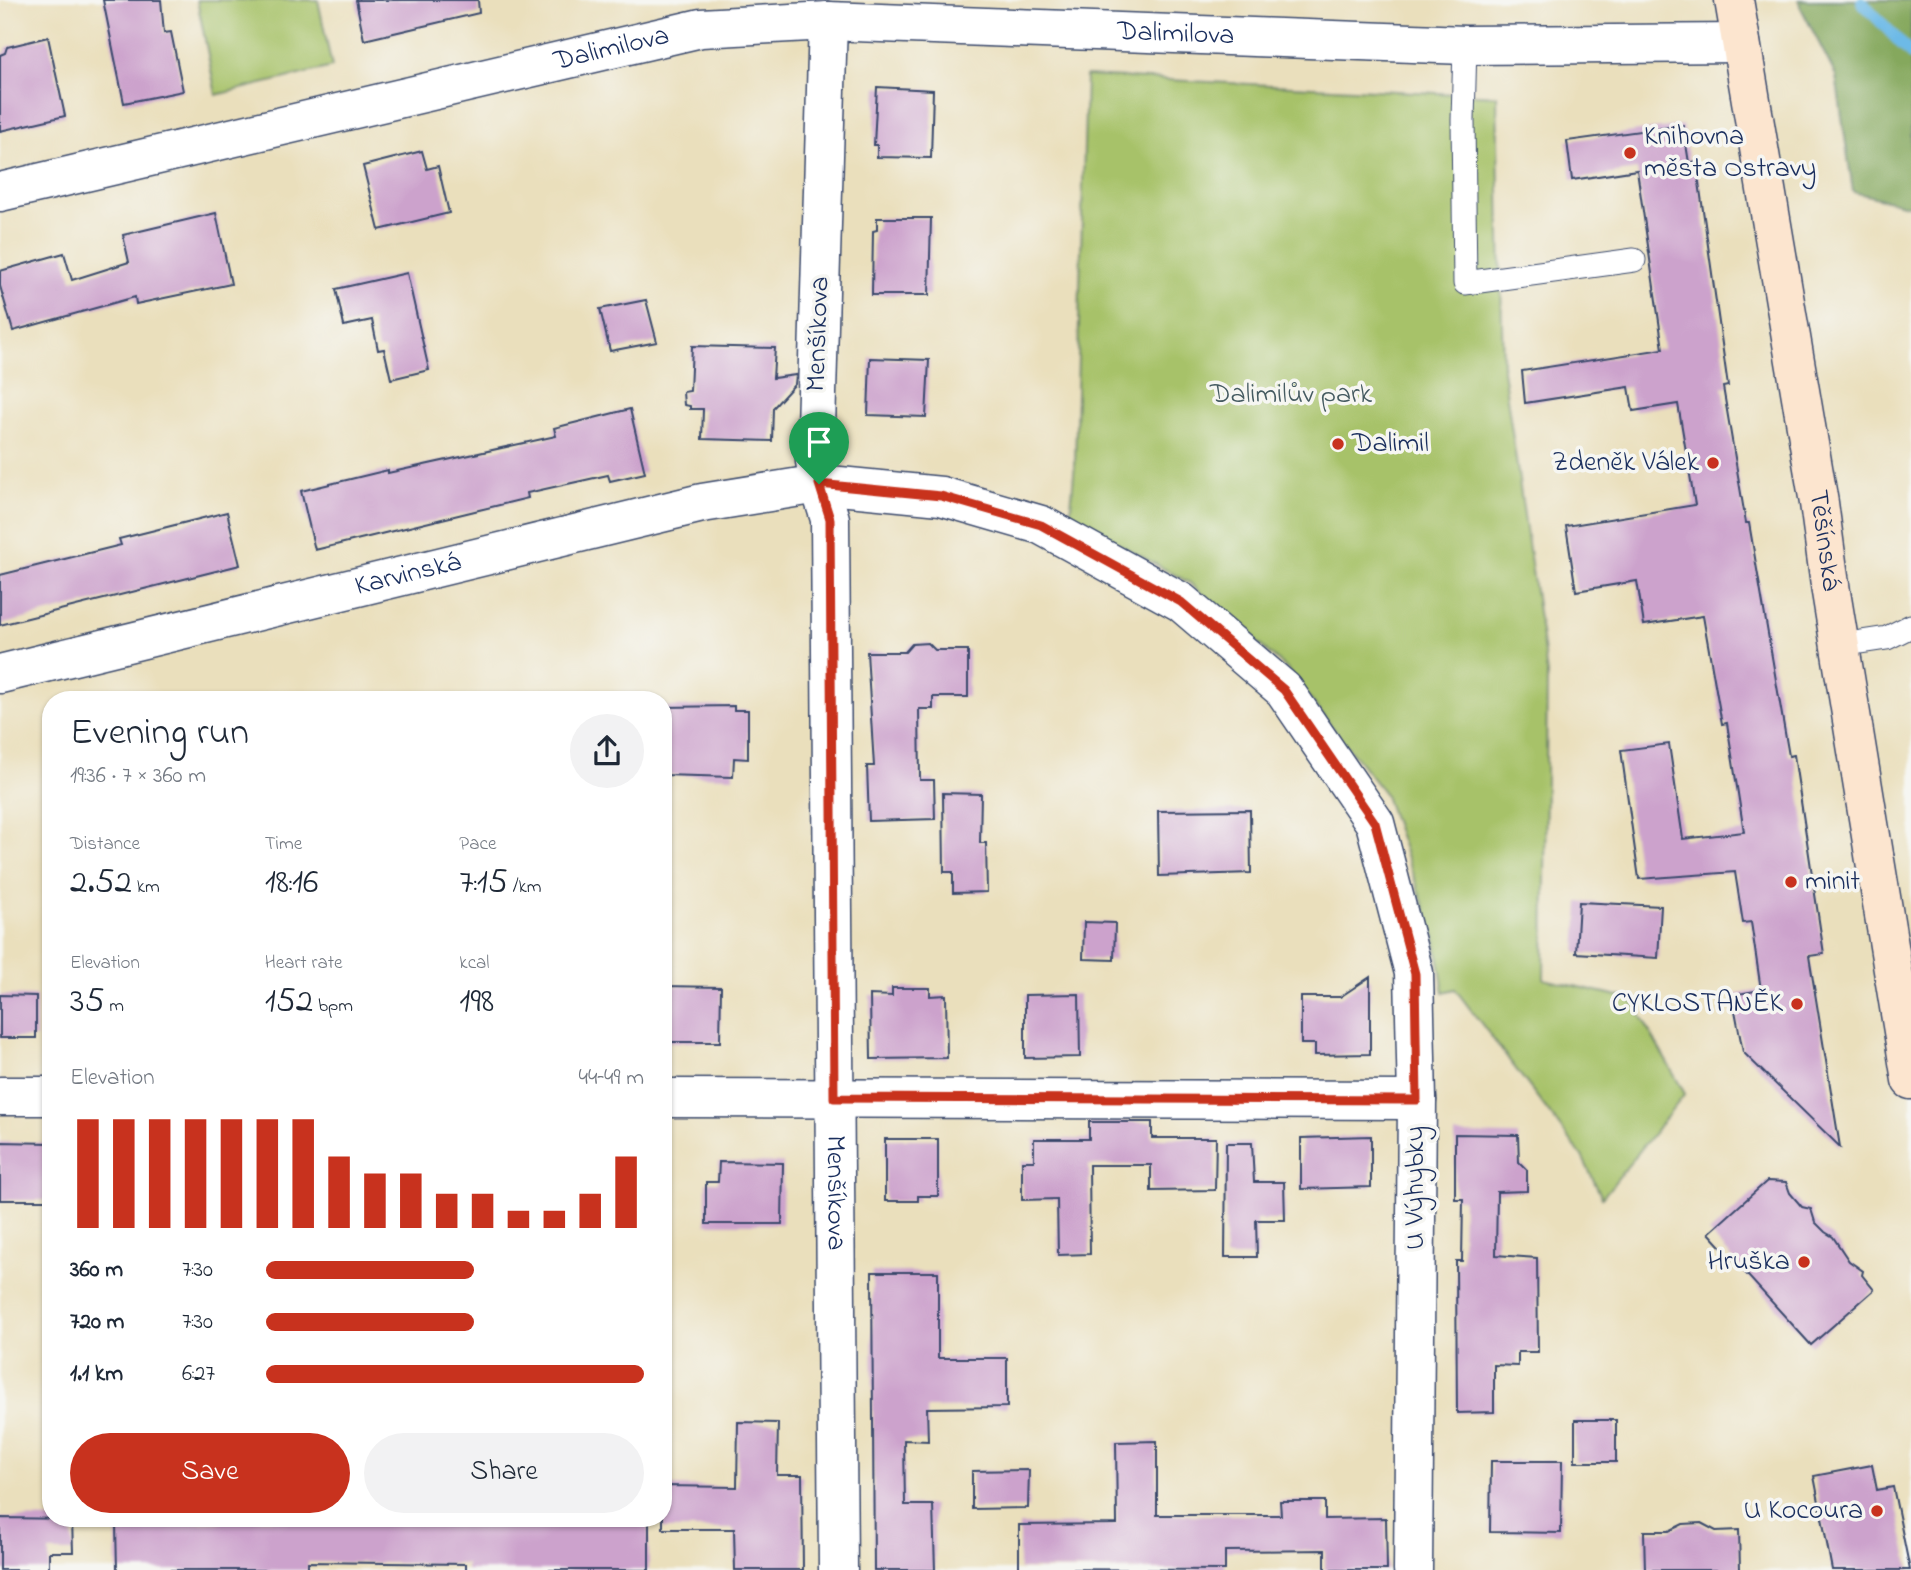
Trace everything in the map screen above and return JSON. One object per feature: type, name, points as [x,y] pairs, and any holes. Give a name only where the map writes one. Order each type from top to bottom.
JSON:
[{"type":"main road","name":"Těšínská","points":[[1734,0],[1842,645],[1911,1080]]},
{"type":"street","name":"Dalimilova","points":[[0,191],[701,28],[828,21],[1465,45],[1741,43]]},
{"type":"street","name":"Menšíkova","points":[[828,21],[815,461],[830,519],[838,1570]]},
{"type":"street","name":"Karvinská","points":[[0,674],[702,503],[819,484]]},
{"type":"street","name":"U Výhybky","points":[[819,484],[941,496],[1041,525],[1181,602],[1284,690],[1375,823],[1415,974],[1417,1100],[1413,1570]]},
{"type":"street","points":[[0,1096],[42,1096]]},
{"type":"street","points":[[672,1098],[1417,1100]]},
{"type":"lane","points":[[1465,45],[1465,283],[1634,260]]},
{"type":"lane","points":[[1842,645],[1887,638],[1911,626]]},
{"type":"green space","points":[[197,0],[318,0],[332,67],[216,95]]},
{"type":"green space","points":[[1799,0],[1911,0],[1911,206],[1853,192],[1836,76]]},
{"type":"green space","name":"Dalimilův park","points":[[1086,76],[1497,96],[1503,370],[1547,674],[1544,979],[1631,999],[1685,1094],[1602,1198],[1582,1156],[1455,989],[1444,992],[1435,937],[1384,793],[1286,668],[1190,583],[1070,517],[1075,463]]},
{"type":"building","points":[[103,0],[161,0],[164,33],[171,32],[183,91],[124,103]]},
{"type":"building","points":[[356,0],[478,0],[479,13],[364,40]]},
{"type":"building","points":[[48,37],[65,116],[0,131],[0,55],[5,53],[7,47]]},
{"type":"building","points":[[877,87],[933,90],[931,158],[877,157],[877,145],[874,145]]},
{"type":"building","points":[[1683,125],[1689,163],[1696,161],[1728,386],[1723,387],[1746,523],[1749,523],[1789,756],[1794,755],[1824,954],[1809,956],[1840,1147],[1743,1052],[1732,995],[1761,990],[1751,922],[1743,923],[1735,872],[1639,879],[1621,750],[1669,744],[1683,839],[1744,832],[1727,723],[1722,724],[1703,616],[1644,625],[1637,581],[1576,591],[1566,526],[1695,505],[1678,404],[1633,411],[1629,387],[1525,403],[1522,371],[1663,349],[1637,170],[1572,180],[1567,141]]},
{"type":"building","points":[[422,151],[427,169],[438,166],[449,213],[379,230],[363,166]]},
{"type":"building","points":[[216,213],[231,284],[136,304],[135,297],[13,331],[0,286],[0,271],[64,253],[72,280],[129,262],[123,235]]},
{"type":"building","points":[[877,218],[931,218],[929,295],[872,295],[873,231],[877,230]]},
{"type":"building","points":[[407,273],[429,370],[391,379],[384,349],[378,350],[372,320],[344,326],[336,289]]},
{"type":"building","points":[[646,300],[657,342],[610,351],[600,309]]},
{"type":"building","points":[[692,346],[775,348],[773,378],[796,375],[795,384],[773,408],[772,441],[702,439],[703,409],[690,409],[690,406],[684,405],[683,392],[690,391]]},
{"type":"building","points":[[870,358],[929,360],[926,417],[868,415]]},
{"type":"building","points":[[630,409],[645,473],[610,481],[608,475],[527,493],[528,498],[315,550],[301,491],[388,470],[388,473],[556,436],[554,428]]},
{"type":"building","points":[[227,512],[240,565],[0,625],[0,575],[121,545],[119,539]]},
{"type":"building","points":[[928,643],[935,650],[968,650],[968,697],[933,697],[933,709],[919,709],[920,780],[934,780],[935,819],[869,821],[867,766],[874,766],[867,652],[905,652],[912,644]]},
{"type":"building","points":[[734,706],[734,710],[748,710],[748,759],[734,758],[733,777],[672,775],[672,707]]},
{"type":"building","points":[[943,793],[981,794],[980,843],[986,843],[987,892],[953,893],[953,872],[944,872]]},
{"type":"building","points":[[1250,810],[1251,873],[1159,876],[1158,811]]},
{"type":"building","points":[[1579,902],[1661,906],[1658,958],[1576,953]]},
{"type":"building","points":[[1084,922],[1115,923],[1114,960],[1083,959]]},
{"type":"building","points":[[1370,977],[1370,1054],[1315,1055],[1315,1044],[1301,1044],[1301,997],[1340,997]]},
{"type":"building","points":[[672,986],[721,987],[720,1042],[672,1042]]},
{"type":"building","points":[[892,988],[930,988],[930,996],[946,995],[947,1058],[871,1059],[870,995],[892,996]]},
{"type":"building","points":[[1079,994],[1080,1057],[1025,1058],[1025,995]]},
{"type":"building","points":[[0,995],[36,996],[36,1038],[0,1038]]},
{"type":"building","points":[[1089,1122],[1152,1122],[1152,1138],[1216,1138],[1215,1190],[1151,1191],[1151,1165],[1089,1165],[1090,1254],[1058,1255],[1057,1199],[1022,1200],[1022,1161],[1034,1161],[1034,1139],[1089,1139]]},
{"type":"building","points":[[1455,1134],[1518,1135],[1519,1162],[1527,1170],[1527,1191],[1497,1192],[1496,1255],[1537,1258],[1538,1352],[1518,1352],[1518,1366],[1494,1365],[1494,1412],[1457,1413],[1456,1261],[1462,1261],[1463,1199],[1455,1199]]},
{"type":"building","points":[[1371,1136],[1371,1187],[1301,1189],[1301,1138]]},
{"type":"building","points":[[885,1139],[938,1139],[938,1196],[918,1196],[918,1201],[885,1201]]},
{"type":"building","points":[[0,1142],[42,1143],[42,1200],[0,1200]]},
{"type":"building","points":[[1226,1143],[1252,1143],[1254,1182],[1284,1182],[1285,1220],[1256,1220],[1257,1257],[1225,1257]]},
{"type":"building","points":[[719,1162],[783,1163],[782,1224],[706,1224],[706,1182],[718,1182]]},
{"type":"building","points":[[1767,1181],[1786,1182],[1790,1193],[1802,1207],[1811,1209],[1815,1222],[1833,1237],[1849,1261],[1863,1271],[1862,1275],[1874,1290],[1811,1345],[1709,1233]]},
{"type":"building","points":[[872,1272],[938,1272],[938,1358],[1007,1358],[1007,1407],[927,1408],[928,1441],[904,1440],[905,1505],[933,1505],[935,1570],[874,1570]]},
{"type":"building","points":[[1575,1420],[1616,1420],[1616,1462],[1575,1462]]},
{"type":"building","points":[[738,1422],[778,1423],[777,1475],[802,1475],[803,1570],[735,1570],[734,1529],[663,1529],[672,1527],[672,1486],[737,1487]]},
{"type":"building","points":[[1157,1441],[1157,1515],[1281,1515],[1280,1501],[1325,1501],[1325,1519],[1386,1518],[1387,1570],[1325,1570],[1325,1550],[1225,1551],[1225,1570],[1019,1569],[1019,1525],[1117,1524],[1116,1442]]},
{"type":"building","points":[[1491,1461],[1562,1461],[1561,1533],[1490,1532]]},
{"type":"building","points":[[1872,1465],[1877,1490],[1893,1487],[1910,1570],[1832,1570],[1814,1476]]},
{"type":"building","points":[[1029,1470],[1028,1508],[972,1509],[972,1471]]},
{"type":"building","points":[[0,1518],[42,1519],[42,1527],[72,1527],[73,1552],[49,1552],[49,1570],[0,1570]]},
{"type":"building","points":[[1701,1523],[1716,1531],[1739,1530],[1740,1570],[1645,1570],[1644,1531],[1669,1531],[1683,1524]]},
{"type":"building","points":[[116,1527],[649,1527],[649,1570],[466,1570],[466,1564],[308,1562],[308,1570],[117,1570]]},
{"type":"waterway","points":[[1862,2],[1911,54]]},
{"type":"place","name":"Knihovna města Ostravy","points":[[1630,153]]},
{"type":"place","name":"Dalimil","points":[[1338,444]]},
{"type":"place","name":"Zdeněk Válek","points":[[1713,463]]},
{"type":"place","name":"minit","points":[[1791,882]]},
{"type":"place","name":"CYKLOSTANĚK","points":[[1797,1004]]},
{"type":"place","name":"Hruška","points":[[1804,1262]]},
{"type":"place","name":"U Kocoura","points":[[1877,1511]]},
{"type":"route","points":[[819,484],[941,496],[1041,525],[1181,602],[1284,690],[1375,823],[1415,974],[1417,1100],[834,1098],[830,519],[819,484]]}]
